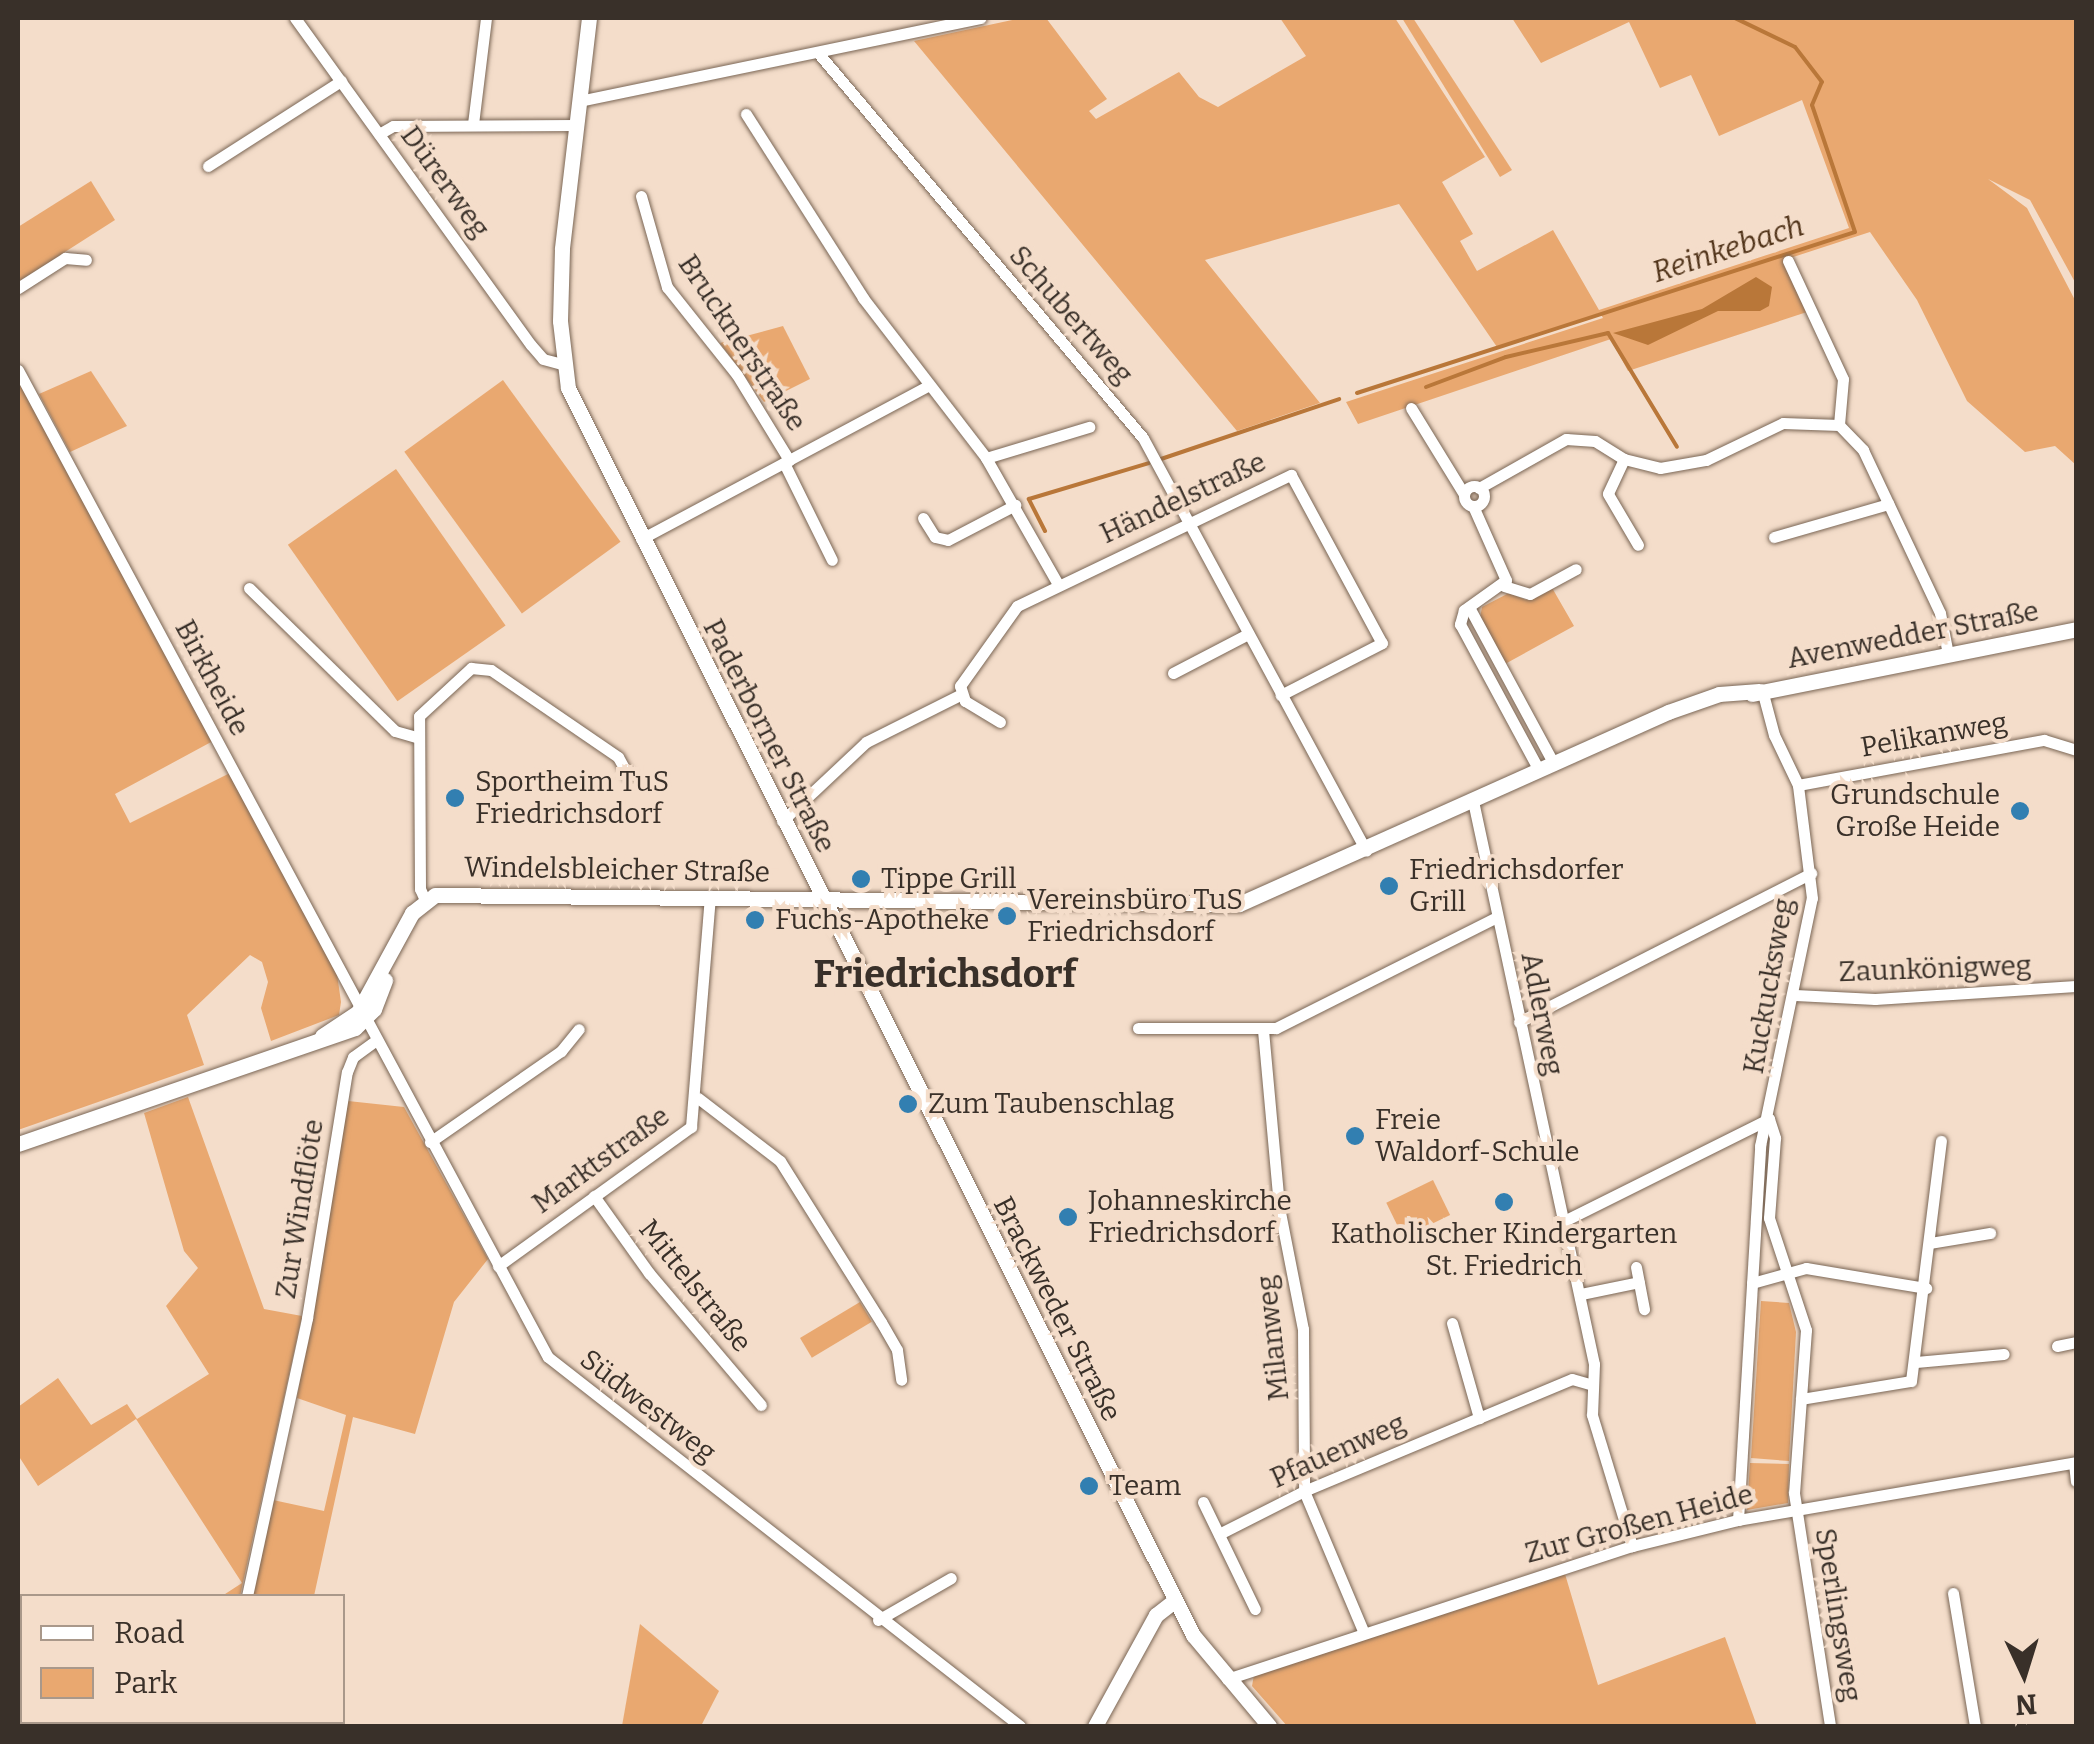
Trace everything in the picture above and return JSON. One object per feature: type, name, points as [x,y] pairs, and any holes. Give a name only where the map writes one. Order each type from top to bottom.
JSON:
[{"type":"main road","name":"Paderborner Straße","points":[[589,18],[562,249],[562,364],[575,406],[642,541],[647,563],[670,597],[823,898]]},
{"type":"main road","name":"Avenwedder Straße","points":[[823,898],[1239,904],[1366,852],[1546,767],[1708,700],[2076,629]]},
{"type":"main road","name":"Windelsbleicher Straße","points":[[426,900],[456,893],[823,898]]},
{"type":"main road","name":"Brackweder Straße","points":[[823,898],[1175,1600],[1226,1679],[1269,1726]]},
{"type":"main road","points":[[18,1144],[322,1036],[361,1017],[406,922],[426,900]]},
{"type":"main road","points":[[1095,1726],[1156,1615],[1175,1600]]},
{"type":"street","name":"Dürerweg","points":[[295,18],[531,346],[542,359],[562,364]]},
{"type":"street","points":[[473,124],[486,18]]},
{"type":"street","points":[[579,101],[981,18]]},
{"type":"street","name":"Schubertweg","points":[[819,54],[1143,438],[1366,852]]},
{"type":"street","points":[[208,166],[340,81]]},
{"type":"street","points":[[746,114],[863,298],[986,458],[1058,584]]},
{"type":"street","points":[[379,134],[393,126],[576,125]]},
{"type":"street","name":"Brucknerstraße","points":[[641,196],[667,287],[737,375],[786,461],[832,560]]},
{"type":"street","points":[[18,288],[65,258],[86,260]]},
{"type":"street","points":[[1788,261],[1842,379],[1839,425]]},
{"type":"street","name":"Birkheide","points":[[18,370],[361,1017]]},
{"type":"street","points":[[642,541],[930,384]]},
{"type":"street","points":[[1411,408],[1473,506],[1504,586]]},
{"type":"street","points":[[1464,494],[1566,439],[1595,442],[1624,459],[1648,467],[1689,464],[1783,424],[1839,425],[1859,444],[1940,613],[1948,654]]},
{"type":"street","points":[[986,458],[1089,427]]},
{"type":"street","points":[[1624,459],[1608,494],[1638,545]]},
{"type":"street","name":"Händelstraße","points":[[960,695],[1006,615],[1058,584],[1292,474],[1382,642],[1281,695]]},
{"type":"street","points":[[1473,506],[1484,499],[1479,488]]},
{"type":"street","points":[[1774,537],[1888,504]]},
{"type":"street","points":[[923,518],[934,537],[948,540],[1015,506]]},
{"type":"street","points":[[1546,767],[1460,624],[1470,607],[1504,586],[1530,594],[1576,569]]},
{"type":"street","points":[[248,588],[395,732],[419,738]]},
{"type":"street","points":[[1173,673],[1248,634]]},
{"type":"street","points":[[426,900],[420,890],[419,738],[425,708],[480,667],[618,757],[628,776]]},
{"type":"street","name":"Kuckucksweg","points":[[1738,1520],[1760,1146],[1795,995],[1811,873],[1798,785],[1774,735],[1760,691]]},
{"type":"street","points":[[782,822],[859,747],[960,695],[1000,722]]},
{"type":"street","name":"Pelikanweg","points":[[1798,785],[2044,740],[2076,750]]},
{"type":"street","name":"Adlerweg","points":[[1473,801],[1543,1146],[1566,1220],[1594,1364],[1590,1384],[1592,1415],[1632,1546]]},
{"type":"street","points":[[1519,1022],[1811,873]]},
{"type":"street","name":"Marktstraße","points":[[498,1266],[691,1126],[698,1098],[710,896]]},
{"type":"street","points":[[1138,1028],[1263,1030],[1497,918]]},
{"type":"street","name":"Zaunkönigweg","points":[[1795,995],[1875,999],[2076,986]]},
{"type":"street","name":"Südwestweg","points":[[361,1017],[498,1266],[558,1366],[878,1620],[1020,1726]]},
{"type":"street","points":[[430,1142],[561,1051],[579,1029]]},
{"type":"street","name":"Milanweg","points":[[1263,1030],[1279,1207],[1303,1329],[1304,1491],[1363,1630]]},
{"type":"street","name":"Zur Windflöte","points":[[248,1594],[290,1396],[346,1072],[353,1057],[375,1040]]},
{"type":"street","points":[[698,1098],[780,1161],[889,1336],[901,1380]]},
{"type":"street","points":[[1566,1220],[1769,1119]]},
{"type":"street","name":"Kuckucksweg","points":[[1769,1119],[1775,1138],[1768,1218],[1806,1330],[1796,1511]]},
{"type":"street","points":[[1801,1399],[1904,1386],[1916,1362],[1941,1141]]},
{"type":"street","name":"Mittelstraße","points":[[594,1196],[649,1273],[760,1405]]},
{"type":"street","points":[[1930,1243],[1990,1233]]},
{"type":"street","points":[[1636,1267],[1644,1310]]},
{"type":"street","points":[[1752,1282],[1783,1270],[1926,1288]]},
{"type":"street","points":[[1580,1294],[1639,1282]]},
{"type":"street","points":[[1452,1323],[1479,1418]]},
{"type":"street","points":[[2057,1346],[2076,1342]]},
{"type":"street","points":[[1916,1362],[2004,1354]]},
{"type":"street","name":"Pfauenweg","points":[[1219,1534],[1304,1491],[1572,1379],[1590,1384]]},
{"type":"street","points":[[2075,1462],[2076,1480]]},
{"type":"street","name":"Zur Großen Heide","points":[[1226,1679],[1363,1630],[1632,1546],[1738,1520],[2075,1462]]},
{"type":"street","points":[[1203,1502],[1255,1609]]},
{"type":"street","name":"Sperlingsweg","points":[[1796,1511],[1830,1726]]},
{"type":"street","points":[[878,1620],[951,1578]]},
{"type":"street","points":[[1953,1594],[1975,1726]]},
{"type":"green space","points":[[1022,18],[1046,18],[1107,99],[1089,111],[1096,119],[1179,72],[1199,97],[1218,107],[1306,56],[1280,18],[1395,18],[1485,157],[1442,182],[1473,234],[1460,241],[1477,271],[1553,230],[1599,310],[1849,228],[1802,100],[1719,136],[1691,75],[1660,88],[1629,22],[1541,63],[1512,18],[2076,18],[2076,284],[2030,200],[1988,179],[2027,208],[2076,302],[2076,465],[2055,446],[2025,452],[1967,401],[1917,300],[1870,232],[1784,260],[1807,312],[1628,371],[1611,339],[1358,424],[1346,402],[1603,318],[1600,313],[1497,347],[1399,204],[1205,260],[1320,403],[1237,431],[914,41]]},
{"type":"green space","points":[[1402,18],[1413,18],[1512,170],[1500,177]]},
{"type":"green space","points":[[91,181],[115,220],[18,282],[18,227]]},
{"type":"green space","points":[[783,326],[810,379],[764,402],[720,343]]},
{"type":"green space","points":[[91,371],[127,426],[70,452],[39,394]]},
{"type":"green space","points":[[18,379],[213,741],[115,794],[130,823],[230,773],[337,974],[341,1002],[339,1015],[271,1041],[261,1008],[268,982],[262,962],[250,955],[187,1015],[204,1065],[18,1130]]},
{"type":"green space","points":[[503,380],[621,542],[522,614],[404,452]]},
{"type":"green space","points":[[396,469],[506,625],[397,701],[288,545]]},
{"type":"green space","points":[[1551,586],[1574,626],[1505,664],[1480,618],[1482,607],[1509,593],[1526,600]]},
{"type":"green space","points":[[188,1097],[264,1309],[302,1316],[240,1594],[225,1594],[242,1583],[136,1419],[38,1486],[18,1455],[18,1407],[58,1378],[91,1425],[127,1404],[137,1419],[209,1374],[166,1306],[198,1268],[184,1251],[144,1113]]},
{"type":"green space","points":[[348,1101],[404,1107],[488,1259],[454,1302],[415,1434],[353,1417],[314,1594],[252,1594],[273,1500],[324,1511],[346,1415],[297,1398]]},
{"type":"green space","points":[[1433,1180],[1450,1215],[1403,1238],[1386,1203]]},
{"type":"green space","points":[[1761,1301],[1789,1303],[1796,1332],[1789,1461],[1751,1458]]},
{"type":"green space","points":[[860,1302],[872,1322],[812,1358],[800,1338]]},
{"type":"green space","points":[[1750,1463],[1789,1464],[1788,1503],[1747,1510]]},
{"type":"green space","points":[[1565,1574],[1598,1685],[1725,1637],[1757,1726],[1287,1726],[1252,1686],[1254,1675]]},
{"type":"green space","points":[[640,1624],[719,1691],[701,1726],[622,1726]]},
{"type":"green space","points":[[136,1724],[214,1724],[213,1726]]},
{"type":"shaded area","points":[[1756,277],[1772,287],[1769,306],[1760,311],[1718,311],[1648,345],[1613,333],[1702,309]]},
{"type":"waterway","name":"Reinkebach","points":[[1357,393],[1855,232],[1812,105],[1822,82],[1795,47],[1735,18]]},
{"type":"waterway","points":[[1426,387],[1506,357],[1608,333],[1677,447]]},
{"type":"waterway","name":"Reinkebach","points":[[1161,459],[1339,399]]},
{"type":"waterway","name":"Reinkebach","points":[[1045,531],[1029,499],[1149,463]]},
{"type":"place","name":"Sportheim TuS Friedrichsdorf","points":[[455,798]]},
{"type":"place","name":"Grundschule Große Heide","points":[[2020,811]]},
{"type":"place","name":"Tippe Grill","points":[[861,879]]},
{"type":"place","name":"Friedrichsdorfer Grill","points":[[1389,886]]},
{"type":"place","name":"Vereinsbüro TuS Friedrichsdorf","points":[[1007,916]]},
{"type":"place","name":"Fuchs-Apotheke","points":[[755,920]]},
{"type":"place","name":"Zum Taubenschlag","points":[[908,1104]]},
{"type":"place","name":"Freie Waldorf-Schule","points":[[1355,1136]]},
{"type":"place","name":"Katholischer Kindergarten St. Friedrich","points":[[1504,1202]]},
{"type":"place","name":"Johanneskirche Friedrichsdorf","points":[[1068,1217]]},
{"type":"place","name":"Team","points":[[1089,1486]]},
{"type":"district","name":"Friedrichsdorf","points":[[945,975]]}]
